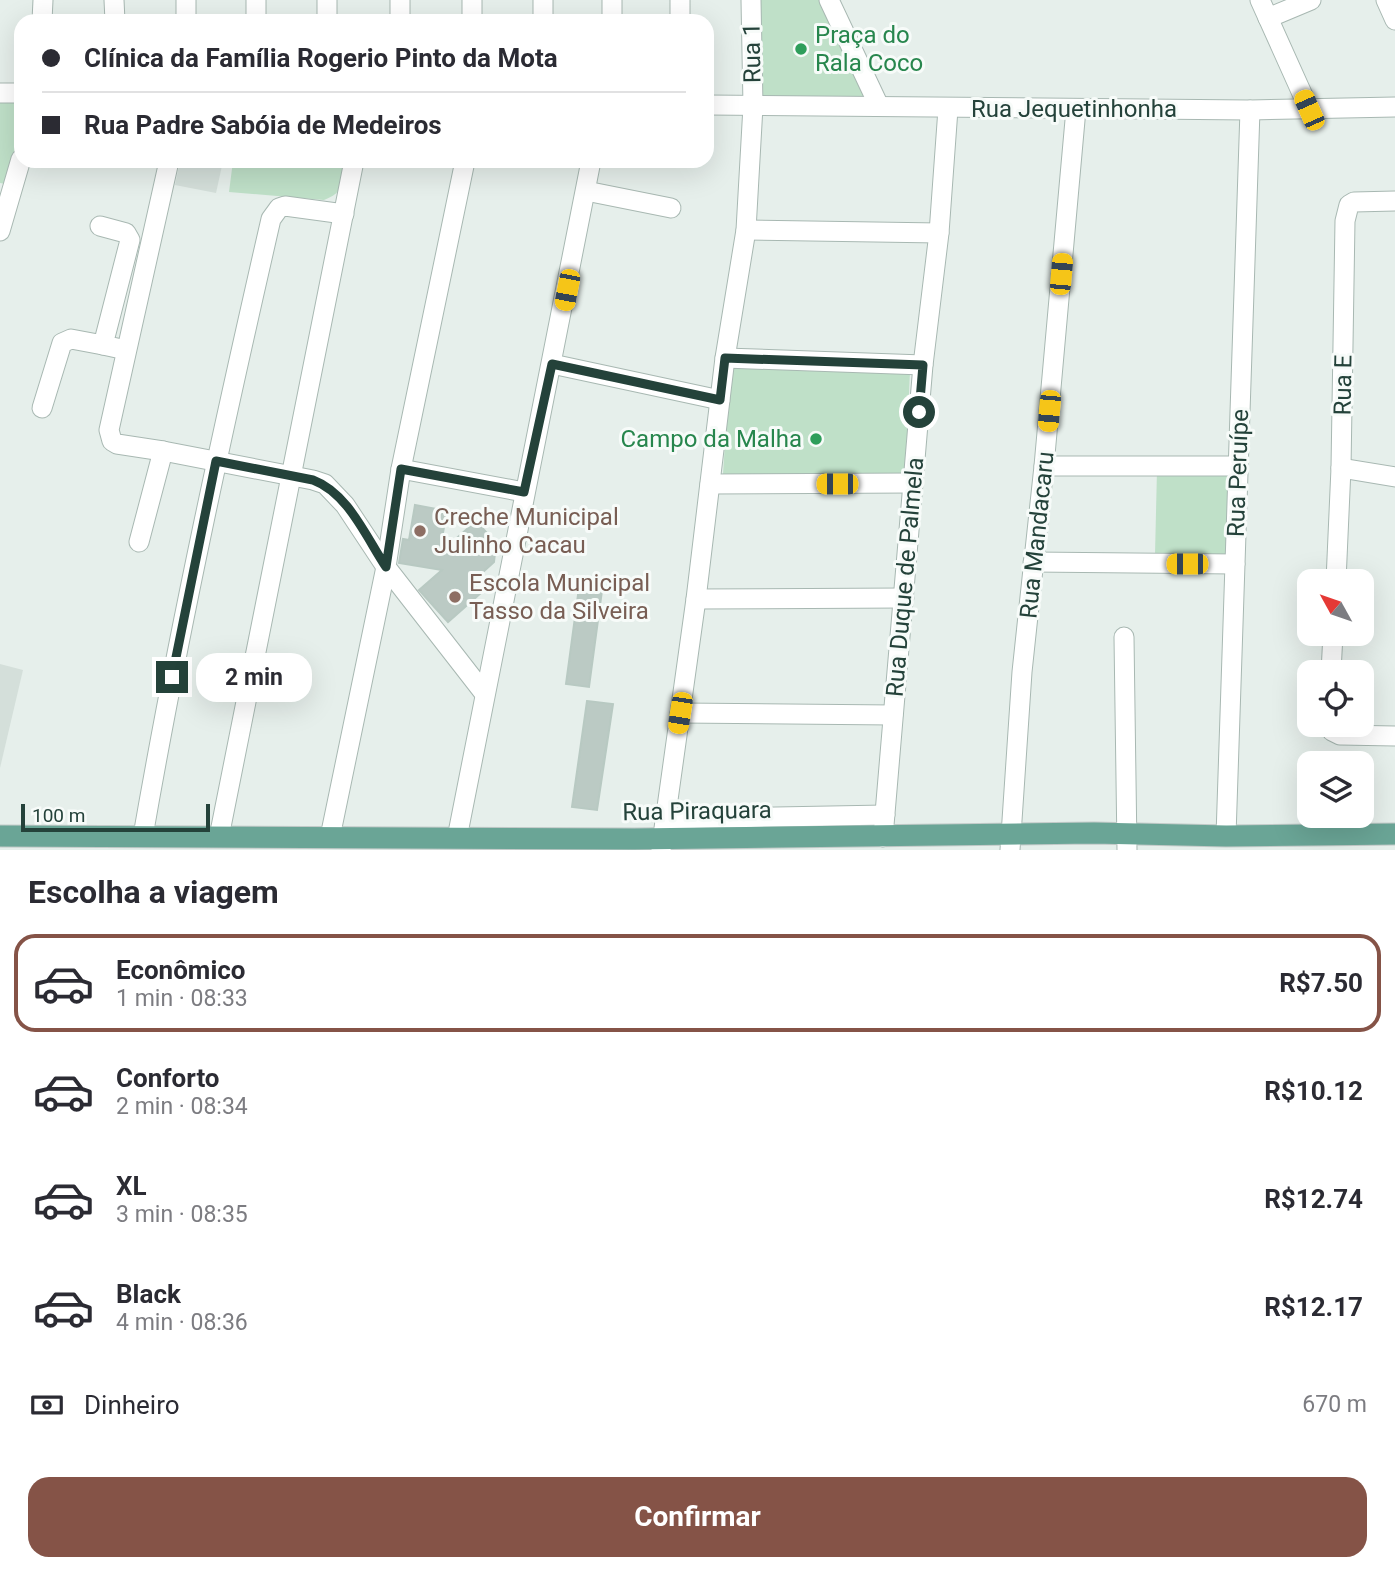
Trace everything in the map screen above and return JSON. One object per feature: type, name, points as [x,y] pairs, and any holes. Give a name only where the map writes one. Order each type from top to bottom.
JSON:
[{"type":"main road","name":"Rua Piraquara","points":[[0,835],[219,836],[317,841],[662,836],[780,843],[1127,842],[1395,834]]},
{"type":"street","name":"Rua 1","points":[[662,836],[696,599],[725,358],[746,230],[753,106],[751,0]]},
{"type":"street","points":[[829,0],[879,106]]},
{"type":"street","points":[[1260,0],[1309,110]]},
{"type":"street","points":[[1268,18],[1311,0]]},
{"type":"street","points":[[1386,0],[1395,20]]},
{"type":"street","name":"Rua Jequetinhonha","points":[[714,105],[1250,110],[1395,107]]},
{"type":"street","name":"Rua Duque de Palmela","points":[[892,841],[885,815],[923,365],[939,233],[948,109]]},
{"type":"street","name":"Rua Mandacaru","points":[[1009,842],[1022,671],[1044,466],[1076,109]]},
{"type":"street","name":"Rua Peruípe","points":[[1237,840],[1235,564],[1250,110]]},
{"type":"street","points":[[0,231],[5,191],[16,168]]},
{"type":"street","points":[[167,168],[109,430],[110,437],[117,444],[290,475],[325,484],[345,505],[386,567],[484,693]]},
{"type":"street","points":[[219,836],[354,168]]},
{"type":"street","points":[[317,841],[386,567],[401,469],[464,168]]},
{"type":"street","points":[[457,838],[590,168]]},
{"type":"street","points":[[586,191],[671,208]]},
{"type":"street","name":"Rua E","points":[[1337,569],[1345,221],[1349,205],[1354,202],[1395,201]]},
{"type":"street","points":[[143,836],[163,722],[216,461],[271,219],[279,208],[285,206],[345,214]]},
{"type":"street","points":[[100,226],[126,233],[130,240],[103,345]]},
{"type":"street","points":[[746,230],[939,233]]},
{"type":"street","points":[[42,408],[62,343],[71,339],[126,351]]},
{"type":"street","points":[[725,358],[923,365]]},
{"type":"street","points":[[552,364],[720,400]]},
{"type":"street","points":[[139,542],[163,451]]},
{"type":"street","points":[[1044,466],[1238,466]]},
{"type":"street","points":[[1341,468],[1395,477]]},
{"type":"street","points":[[401,469],[524,492]]},
{"type":"street","points":[[710,484],[913,483]]},
{"type":"street","points":[[1033,562],[1235,564]]},
{"type":"street","points":[[696,599],[904,598]]},
{"type":"street","points":[[1124,637],[1127,842]]},
{"type":"street","points":[[680,713],[893,715]]},
{"type":"street","points":[[1374,736],[1395,736]]},
{"type":"street","points":[[662,836],[885,815]]},
{"type":"shaded area","points":[[179,168],[221,168],[216,193],[175,185]]},
{"type":"shaded area","points":[[0,664],[23,670],[0,768]]},
{"type":"green space","name":"Praça do Rala Coco","points":[[754,0],[824,0],[868,99],[756,102]]},
{"type":"green space","points":[[0,99],[14,99],[14,158],[6,184],[0,183]]},
{"type":"green space","points":[[232,168],[347,168],[339,190],[324,200],[229,192]]},
{"type":"green space","name":"Campo da Malha","points":[[730,366],[910,372],[905,476],[723,474]]},
{"type":"green space","points":[[1234,469],[1231,555],[1155,555],[1157,470]]},
{"type":"building","points":[[415,505],[447,511],[439,554],[476,521],[496,543],[494,562],[472,582],[481,593],[448,622],[419,590],[442,570],[399,563],[403,539],[409,540]]},
{"type":"building","points":[[580,580],[603,583],[589,687],[566,684]]},
{"type":"building","points":[[587,701],[613,704],[597,810],[572,807]]},
{"type":"place","name":"Praça do Rala Coco","points":[[801,49]]},
{"type":"place","name":"Campo da Malha","points":[[816,439]]},
{"type":"place","name":"Creche Municipal Julinho Cacau","points":[[420,531]]},
{"type":"place","name":"Escola Municipal Tasso da Silveira","points":[[455,597]]},
{"type":"route","points":[[172,677],[216,461],[325,484],[345,505],[386,567],[401,469],[524,492],[552,364],[720,400],[725,358],[923,365],[919,412]]}]
